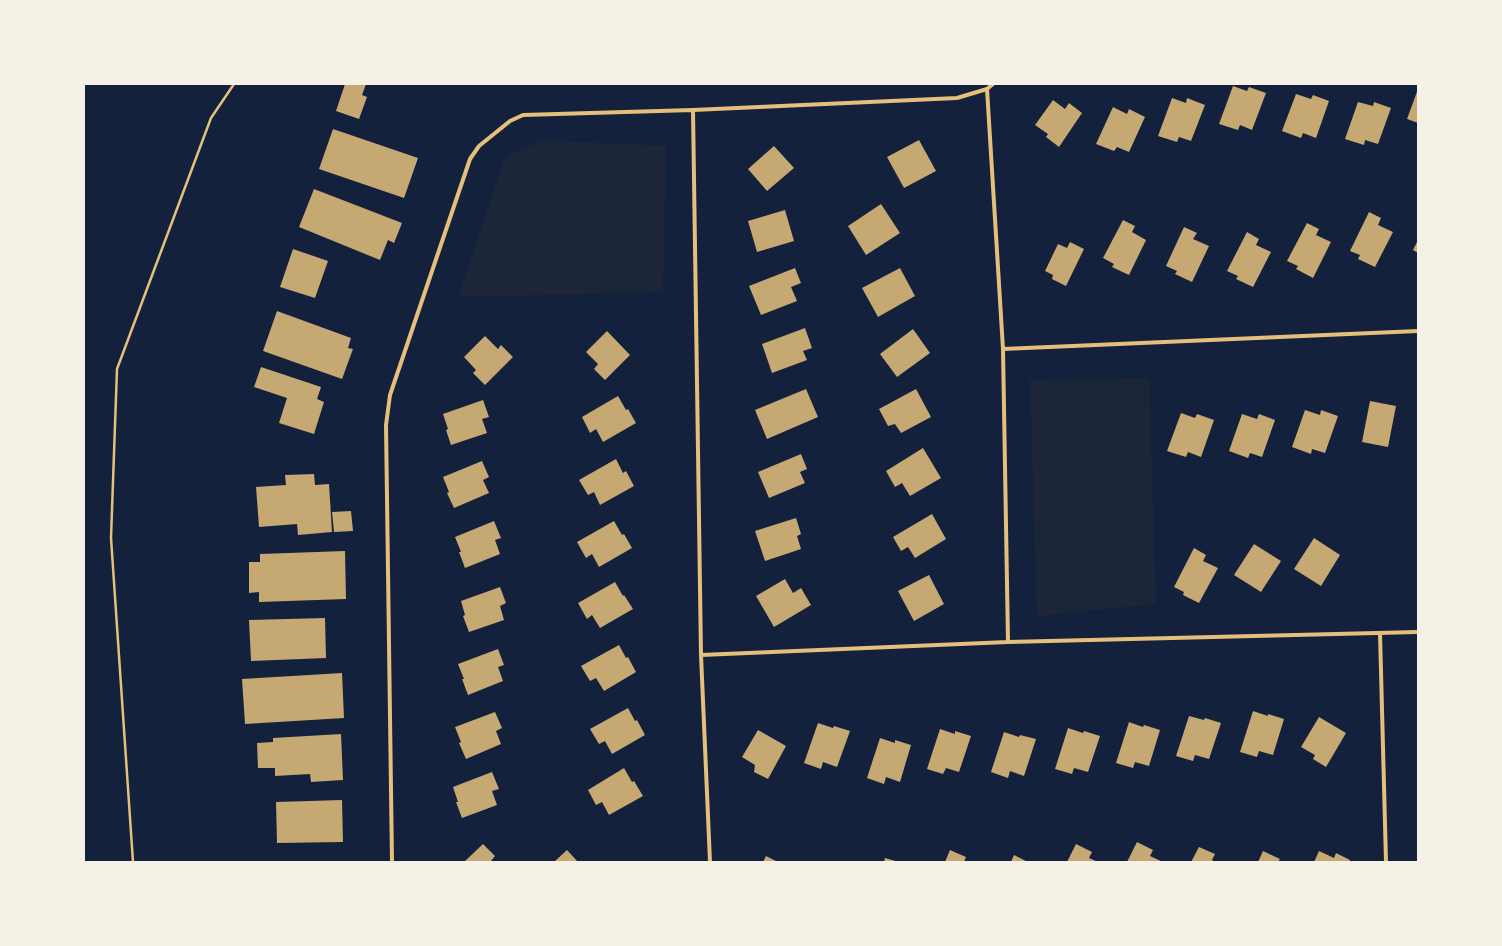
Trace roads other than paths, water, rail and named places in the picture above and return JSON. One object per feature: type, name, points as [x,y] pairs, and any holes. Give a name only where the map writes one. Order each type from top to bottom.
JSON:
[{"type":"street","points":[[392,862],[386,425],[390,395],[470,159],[479,146],[510,121],[522,115],[693,110],[957,98],[987,89],[993,84]]},
{"type":"street","points":[[987,89],[1003,349],[1008,642]]},
{"type":"street","points":[[693,110],[701,655],[710,862]]},
{"type":"street","points":[[1003,349],[1418,331]]},
{"type":"street","points":[[701,655],[1008,642],[1418,632]]},
{"type":"street","points":[[1380,633],[1386,862]]}]
